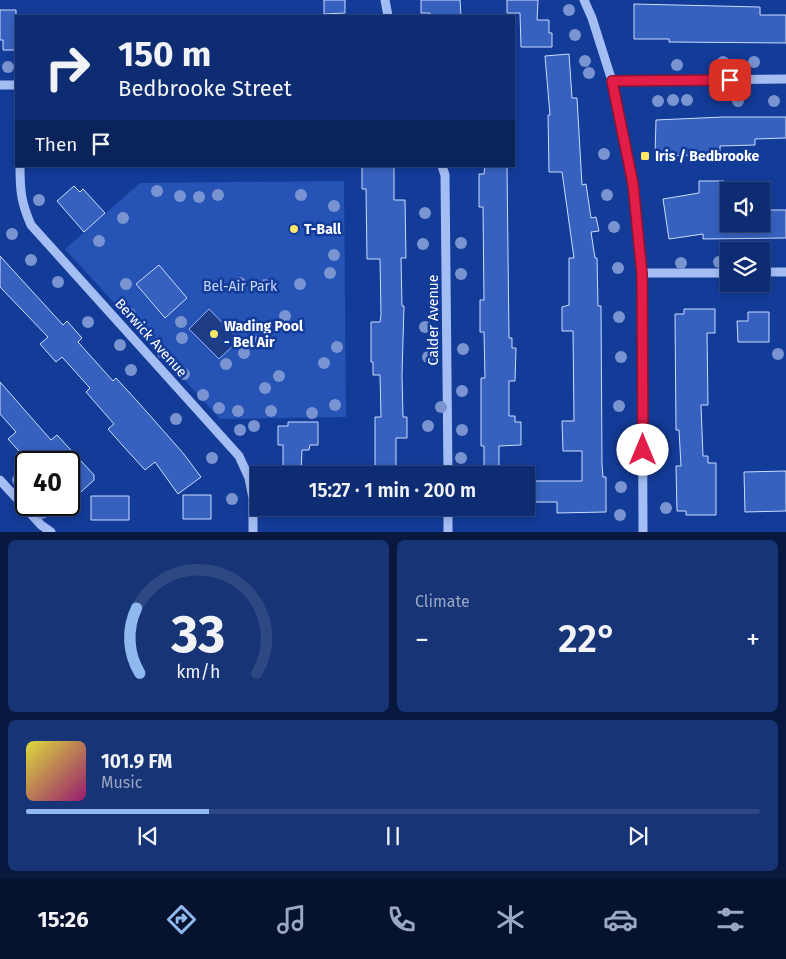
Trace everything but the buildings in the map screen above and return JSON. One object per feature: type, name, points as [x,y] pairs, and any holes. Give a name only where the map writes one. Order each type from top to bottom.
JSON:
[{"type":"street","points":[[385,0],[388,15]]},
{"type":"street","points":[[584,0],[592,18],[612,81],[633,184],[642,274],[643,532]]},
{"type":"street","points":[[612,81],[786,79]]},
{"type":"street","points":[[0,85],[15,85]]},
{"type":"street","name":"Berwick Avenue","points":[[20,167],[23,206],[31,225],[239,456],[249,478],[253,498],[253,532]]},
{"type":"street","name":"Calder Avenue","points":[[442,167],[445,175],[448,466]]},
{"type":"street","points":[[770,272],[786,272]]},
{"type":"street","points":[[642,274],[720,273]]},
{"type":"street","points":[[0,480],[41,525],[51,532]]},
{"type":"street","points":[[448,516],[448,532]]},
{"type":"green space","name":"Bel-Air Park","points":[[344,181],[346,417],[220,419],[65,249],[140,183]]},
{"type":"shaded area","name":"Wading Pool - Bel Air","points":[[209,309],[239,340],[219,359],[189,329]]},
{"type":"place","name":"Iris / Bedbrooke","points":[[645,156]]},
{"type":"place","name":"T-Ball","points":[[294,229]]},
{"type":"place","name":"Wading Pool - Bel Air","points":[[214,334]]},
{"type":"route","points":[[643,450],[642,274],[633,184],[612,81],[730,80]]}]
